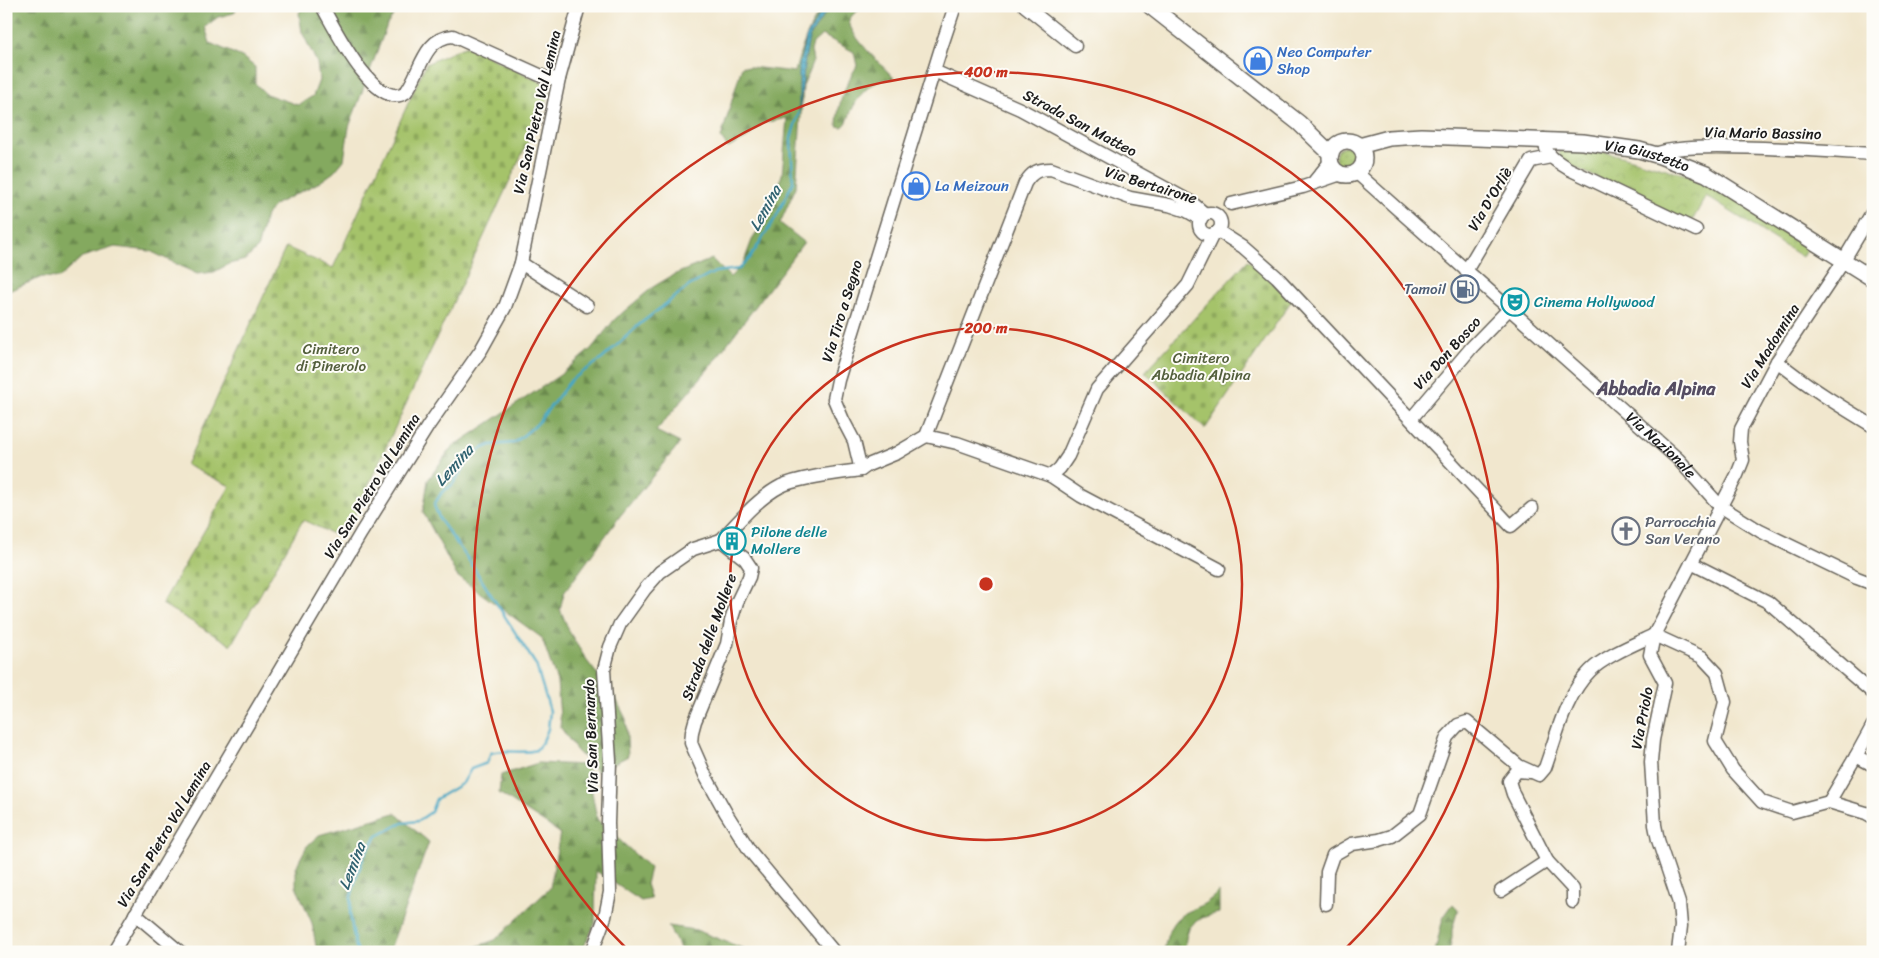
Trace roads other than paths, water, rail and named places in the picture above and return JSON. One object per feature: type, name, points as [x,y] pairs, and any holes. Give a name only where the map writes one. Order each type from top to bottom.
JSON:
[{"type":"main road","points":[[1150,6],[1334,153]]},
{"type":"main road","name":"Via Giustetto","points":[[1362,151],[1389,138],[1421,136],[1544,139],[1583,142],[1639,150],[1706,174],[1873,279]]},
{"type":"main road","points":[[1350,141],[1362,151],[1362,167],[1357,173],[1352,175],[1341,174],[1332,167],[1334,153],[1350,141]]},
{"type":"street","points":[[322,6],[368,79],[390,95],[400,96],[406,92],[426,51],[445,36],[453,36],[544,77],[559,79]]},
{"type":"street","name":"Via San Pietro Val Lemina","points":[[113,952],[391,484],[428,426],[481,350],[505,307],[521,263],[559,79],[579,6]]},
{"type":"street","name":"Via Tiro a Segno","points":[[861,470],[854,441],[834,399],[838,380],[955,6]]},
{"type":"street","points":[[1026,6],[1075,46]]},
{"type":"street","name":"Strada San Matteo","points":[[934,71],[1020,109],[1191,202],[1205,215]]},
{"type":"street","points":[[1544,139],[1545,148],[1551,157],[1570,169],[1696,230]]},
{"type":"street","name":"Via Mario Bassino","points":[[1654,155],[1662,150],[1689,148],[1787,148],[1873,154]]},
{"type":"street","points":[[1312,184],[1334,153]]},
{"type":"street","name":"Via D'Orliè","points":[[1466,271],[1531,161],[1551,157]]},
{"type":"street","name":"Via Bertairone","points":[[926,436],[1025,183],[1034,172],[1042,169],[1051,169],[1130,198],[1169,205],[1205,215]]},
{"type":"street","name":"Via Nazionale","points":[[1357,173],[1678,459],[1720,506],[1760,531],[1873,584]]},
{"type":"street","points":[[1217,228],[1209,234],[1202,231],[1199,225],[1205,215],[1215,209],[1312,184],[1341,174]]},
{"type":"street","points":[[1051,476],[1060,468],[1068,456],[1097,389],[1188,285],[1217,228],[1224,208],[1231,204]]},
{"type":"street","name":"Via Madonnina","points":[[1720,506],[1738,475],[1743,460],[1740,442],[1741,429],[1778,361],[1873,211]]},
{"type":"street","points":[[1205,215],[1216,215],[1217,228],[1243,247],[1277,277],[1511,526],[1532,508]]},
{"type":"street","points":[[521,263],[587,306]]},
{"type":"street","name":"Via Don Bosco","points":[[1411,420],[1466,354],[1509,309]]},
{"type":"street","points":[[1778,361],[1808,385],[1873,426]]},
{"type":"street","points":[[722,540],[762,499],[782,486],[861,470],[868,464],[898,453],[926,436],[957,442],[1051,476],[1081,496],[1219,569]]},
{"type":"street","name":"Via Priolo","points":[[1678,952],[1681,926],[1678,902],[1663,859],[1655,825],[1651,762],[1652,740],[1665,683],[1650,655],[1654,634],[1720,506]]},
{"type":"street","name":"Via San Bernardo","points":[[592,952],[605,917],[610,892],[608,822],[610,761],[604,670],[610,647],[620,624],[660,572],[693,549],[722,540]]},
{"type":"street","name":"Strada delle Mollere","points":[[722,540],[745,559],[751,568],[749,577],[737,602],[727,644],[695,721],[692,743],[706,777],[750,852],[834,952]]},
{"type":"street","points":[[1691,562],[1768,602],[1873,694]]},
{"type":"street","points":[[1326,904],[1327,872],[1333,855],[1352,844],[1392,836],[1420,814],[1447,737],[1458,725],[1467,722],[1519,766],[1539,775],[1545,768],[1572,694],[1591,670],[1622,650],[1654,634],[1702,657],[1717,673],[1725,702],[1715,741],[1733,770],[1762,802],[1792,812],[1829,802],[1866,813],[1873,817]]},
{"type":"street","points":[[1829,802],[1873,725]]},
{"type":"street","points":[[1856,756],[1873,764]]},
{"type":"street","points":[[1530,772],[1517,771],[1509,781],[1513,794],[1547,861],[1573,889],[1573,902]]},
{"type":"street","points":[[1501,891],[1547,861]]},
{"type":"street","points":[[135,914],[180,952]]},
{"type":"water","points":[[826,6],[830,6],[809,38],[799,114],[799,65],[806,37]]},
{"type":"waterway","name":"Lemina","points":[[358,952],[350,914],[351,897],[365,854],[377,836],[402,823],[418,821],[431,812],[436,799],[463,783],[471,769],[487,763],[491,753],[536,750],[543,741],[548,729],[550,711],[536,665],[470,562],[440,520],[434,505],[442,492],[452,485],[472,456],[479,450],[491,445],[514,443],[537,424],[571,380],[602,359],[641,323],[689,286],[715,272],[739,269],[750,258],[776,217],[793,182],[791,138],[799,112]]},
{"type":"place","name":"Neo Computer Shop","points":[[1258,61]]},
{"type":"place","name":"La Meizoun","points":[[916,186]]},
{"type":"place","name":"Tamoil","points":[[1465,289]]},
{"type":"place","name":"Cinema Hollywood","points":[[1515,302]]},
{"type":"place","name":"Parrocchia San Verano","points":[[1626,531]]},
{"type":"place","name":"Pilone delle Mollere","points":[[732,541]]},
{"type":"district","name":"Abbadia Alpina","points":[[1656,389]]},
{"type":"park label","name":"Cimitero di Pinerolo","points":[[331,358]]},
{"type":"park label","name":"Cimitero Abbadia Alpina","points":[[1201,366]]}]
